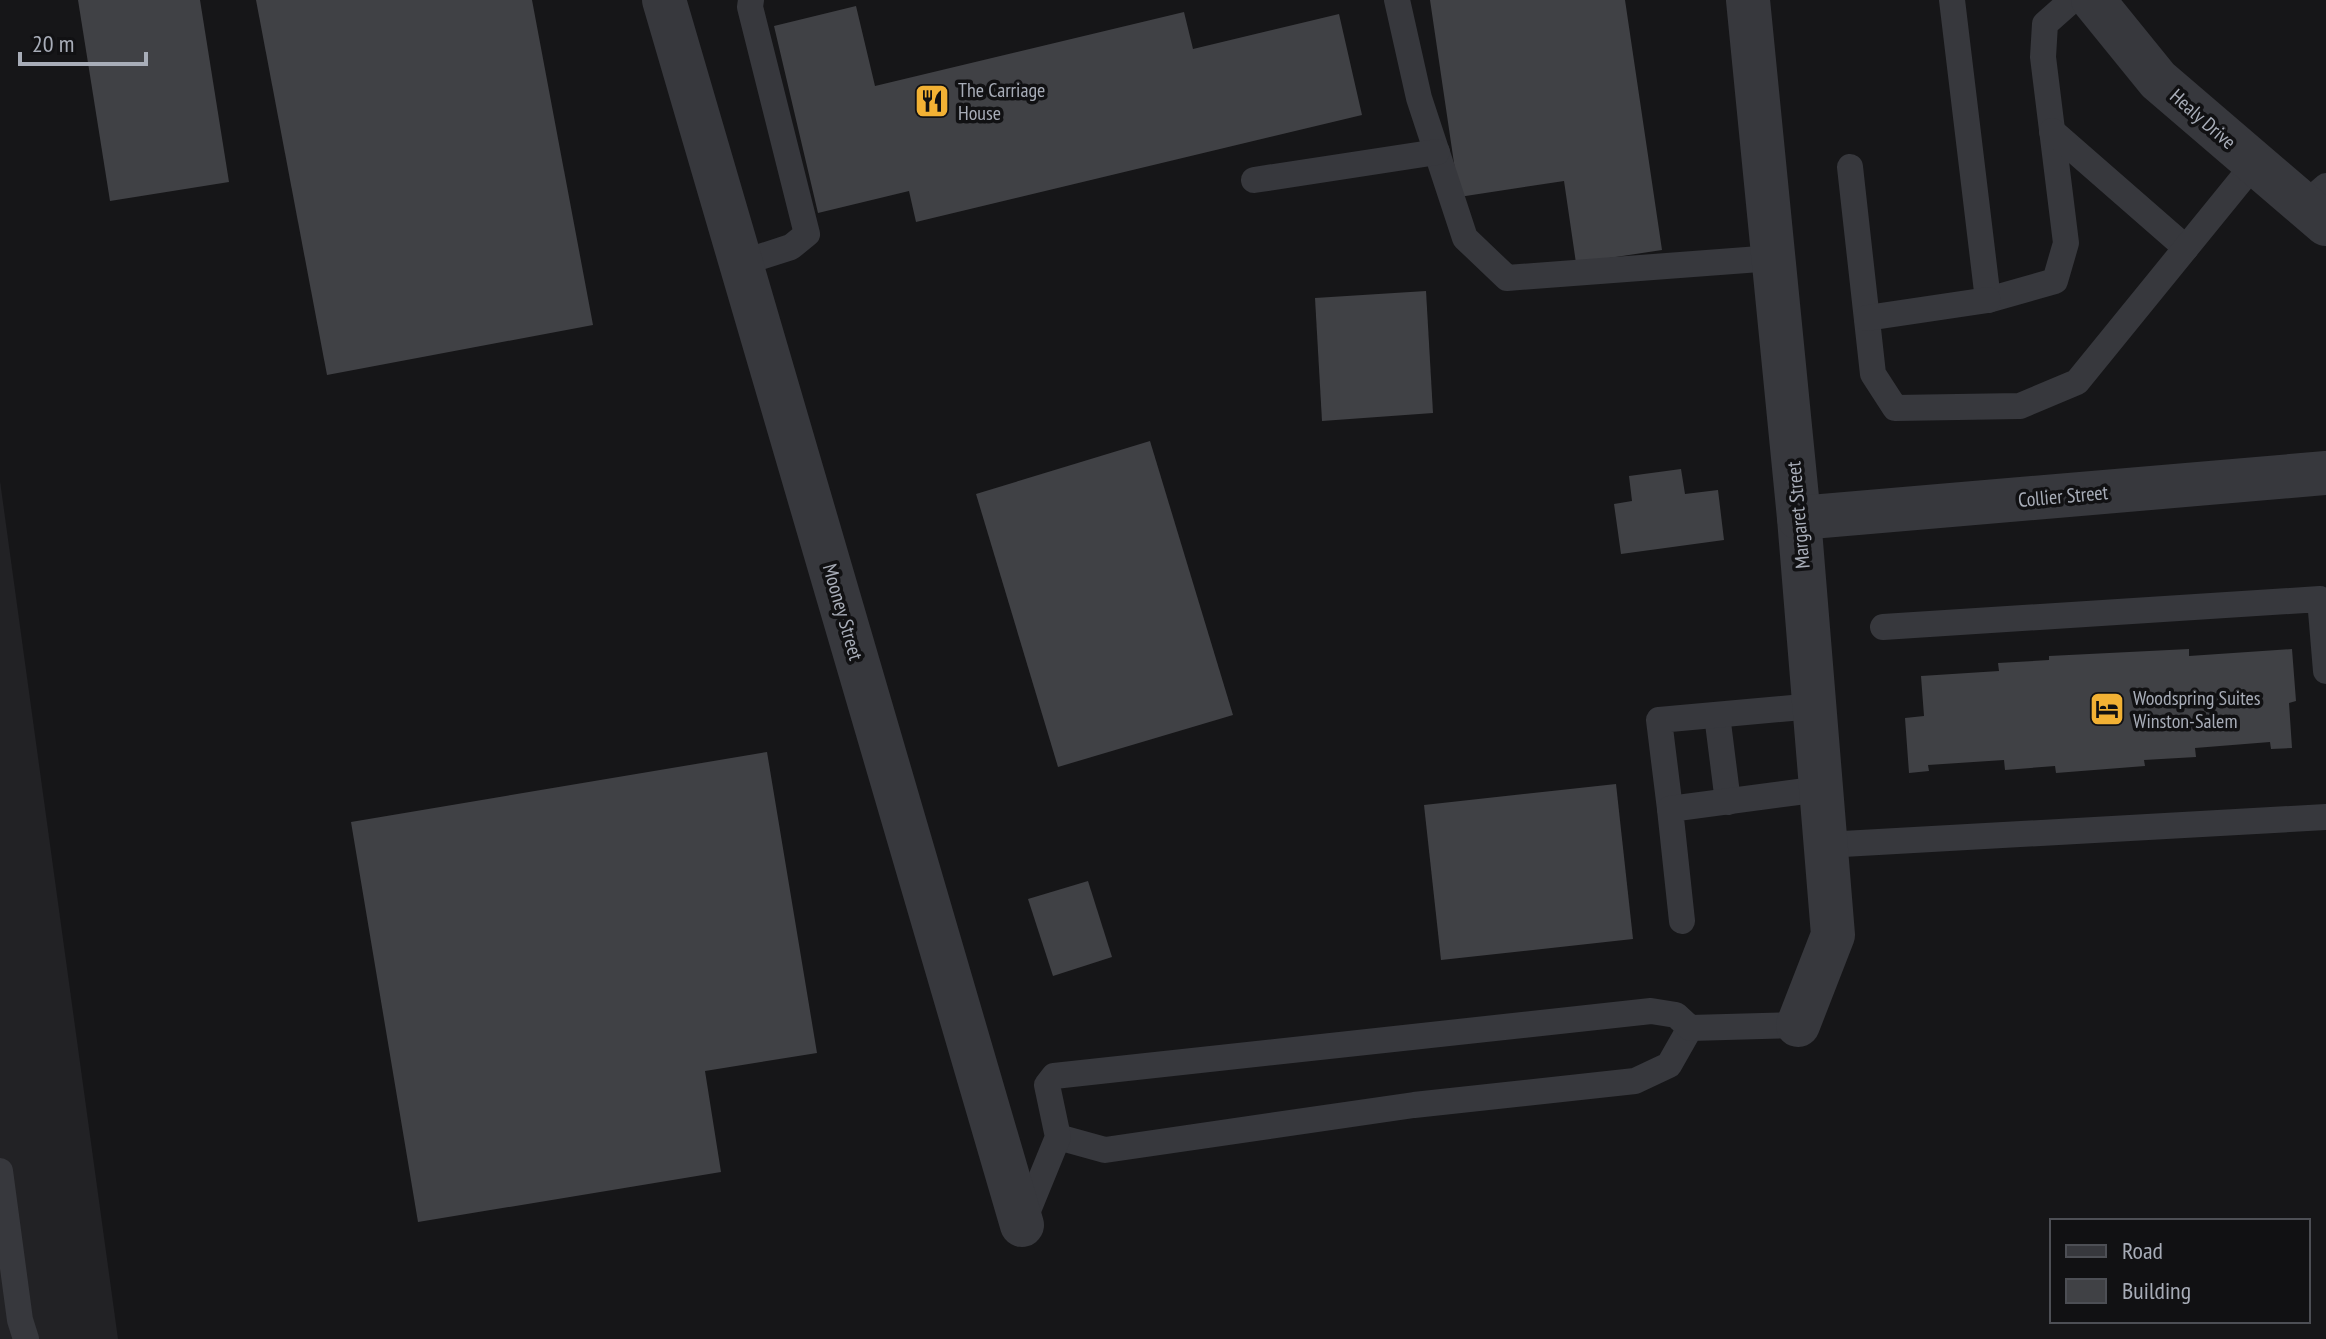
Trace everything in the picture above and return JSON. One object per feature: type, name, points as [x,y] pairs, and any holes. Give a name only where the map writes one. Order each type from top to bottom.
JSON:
[{"type":"street","name":"Mooney Street","points":[[664,0],[1022,1225]]},
{"type":"street","name":"Margaret Street","points":[[1748,0],[1799,518],[1833,935],[1798,1025]]},
{"type":"street","name":"Healy Drive","points":[[2093,0],[2158,80],[2255,163],[2319,205]]},
{"type":"street","name":"Collier Street","points":[[1799,518],[2326,473]]},
{"type":"lane","points":[[741,263],[791,247],[807,234],[750,7],[751,0]]},
{"type":"lane","points":[[1397,0],[1419,98],[1465,238],[1507,278],[1773,258]]},
{"type":"lane","points":[[1952,0],[1988,300]]},
{"type":"lane","points":[[1867,318],[1988,300],[2055,281],[2066,243],[2043,57],[2045,24],[2072,0]]},
{"type":"lane","points":[[2052,131],[2186,248]]},
{"type":"lane","points":[[1254,180],[1437,152]]},
{"type":"lane","points":[[1850,167],[1873,374],[1895,408],[2020,406],[2077,382],[2255,163]]},
{"type":"lane","points":[[1883,627],[2320,599],[2326,671]]},
{"type":"lane","points":[[1682,921],[1659,720],[1814,706]]},
{"type":"lane","points":[[1717,715],[1728,802]]},
{"type":"lane","points":[[1670,809],[1821,789]]},
{"type":"lane","points":[[1825,845],[2326,817]]},
{"type":"lane","points":[[1022,1225],[1058,1137],[1047,1085],[1054,1076],[1651,1011],[1676,1015],[1690,1028],[1798,1025]]},
{"type":"lane","points":[[1058,1137],[1105,1150],[1414,1105],[1635,1081],[1669,1065],[1690,1028]]},
{"type":"lane","points":[[0,1171],[20,1320],[26,1339]]},
{"type":"shaded area","points":[[0,481],[118,1339],[0,1339]]},
{"type":"building","points":[[78,0],[200,0],[229,182],[110,201]]},
{"type":"building","points":[[256,0],[532,0],[593,325],[327,375]]},
{"type":"building","points":[[1430,0],[1625,0],[1662,250],[1576,263],[1564,181],[1459,197]]},
{"type":"building","points":[[856,6],[875,86],[1184,12],[1193,49],[1339,14],[1362,115],[916,222],[909,191],[818,213],[774,26]]},
{"type":"building","points":[[1426,291],[1433,413],[1322,421],[1315,298]]},
{"type":"building","points":[[1150,441],[1233,715],[1058,767],[976,494]]},
{"type":"building","points":[[1681,469],[1685,494],[1718,490],[1724,540],[1621,554],[1614,504],[1632,501],[1629,476]]},
{"type":"building","name":"Woodspring Suites Winston-Salem","points":[[2189,649],[2189,656],[2292,649],[2296,701],[2289,703],[2292,748],[2271,749],[2270,742],[2195,748],[2196,757],[2144,760],[2145,766],[2056,773],[2055,766],[2005,770],[2004,760],[1928,765],[1929,771],[1909,773],[1905,718],[1924,716],[1921,676],[1999,671],[1998,663],[2049,660],[2049,656]]},
{"type":"building","points":[[767,752],[817,1053],[705,1071],[721,1172],[418,1222],[351,822]]},
{"type":"building","points":[[1616,784],[1633,939],[1441,960],[1424,805]]},
{"type":"building","points":[[1088,881],[1112,957],[1053,976],[1028,899]]},
{"type":"place","name":"The Carriage House","points":[[932,101]]},
{"type":"place","name":"Woodspring Suites Winston-Salem","points":[[2107,709]]}]
